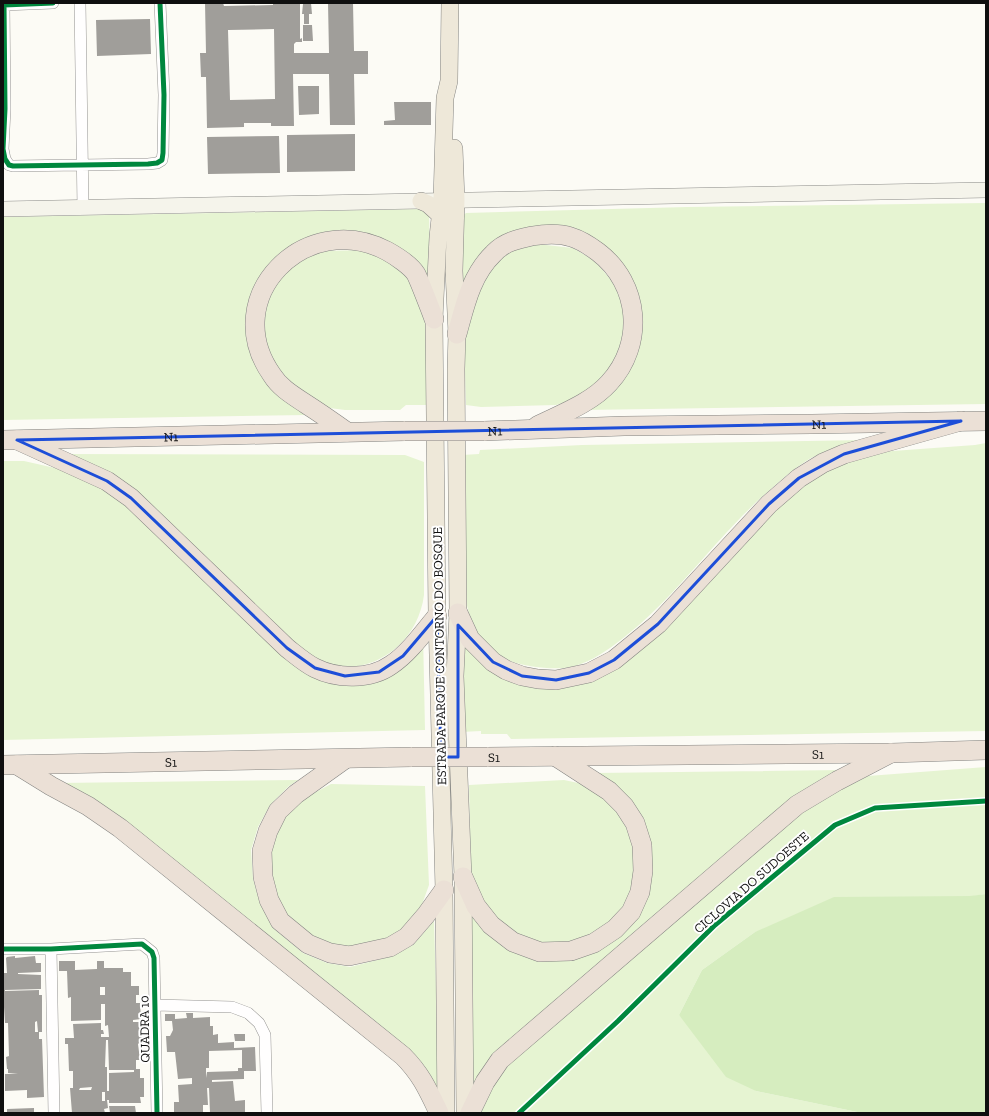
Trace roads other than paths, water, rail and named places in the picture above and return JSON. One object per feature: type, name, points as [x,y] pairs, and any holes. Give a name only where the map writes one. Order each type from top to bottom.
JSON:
[{"type":"highway","points":[[457,334],[476,275],[486,261],[505,244],[520,238],[538,236],[556,235],[571,237],[589,246],[612,264],[629,293],[633,308],[634,324],[631,342],[625,360],[609,383],[588,400],[531,428]]},
{"type":"highway","points":[[347,432],[282,387],[272,376],[259,351],[255,332],[257,304],[264,286],[274,271],[296,253],[320,243],[332,240],[347,239],[363,242],[379,247],[396,256],[416,273],[434,319]]},
{"type":"highway","points":[[458,613],[470,639],[493,662],[506,670],[522,676],[556,680],[589,673],[614,660],[658,624],[769,504],[798,478],[823,463],[844,454],[961,421]]},
{"type":"highway","name":"N1","points":[[10,440],[347,432],[484,431],[531,428],[624,426],[986,421]]},
{"type":"highway","points":[[10,440],[107,481],[131,498],[288,648],[315,668],[328,673],[345,676],[379,672],[402,656],[437,616]]},
{"type":"highway","name":"S1","points":[[10,765],[412,757],[891,753],[986,750]]},
{"type":"highway","points":[[470,1113],[485,1082],[500,1060],[797,805],[837,780],[891,753]]},
{"type":"highway","points":[[463,877],[476,906],[491,925],[513,942],[540,952],[570,951],[594,943],[615,929],[631,912],[640,892],[643,871],[642,845],[635,823],[624,806],[609,791],[555,756]]},
{"type":"highway","points":[[345,759],[296,794],[278,811],[268,831],[262,851],[263,877],[269,900],[280,921],[308,944],[330,953],[350,956],[390,947],[406,937],[426,915],[444,890]]},
{"type":"highway","points":[[10,765],[88,806],[120,828],[403,1056],[415,1068],[439,1113]]},
{"type":"main road","points":[[448,203],[444,146],[445,98],[449,81],[450,3]]},
{"type":"main road","points":[[448,203],[454,102],[453,88],[449,81]]},
{"type":"main road","points":[[3,209],[421,201],[428,204],[986,190]]},
{"type":"main road","name":"ESTRADA PARQUE CONTORNO DO BOSQUE","points":[[448,203],[452,266],[454,272],[457,334],[458,613],[456,676],[463,877],[465,1113]]},
{"type":"main road","name":"ESTRADA PARQUE CONTORNO DO BOSQUE","points":[[446,1113],[444,890],[437,616],[434,319],[448,203]]},
{"type":"street","points":[[53,3],[4,5],[3,149],[5,160],[13,166],[148,164],[157,163],[162,160],[164,95],[160,3]]},
{"type":"street","points":[[80,3],[83,208]]},
{"type":"street","name":"QUADRA 10","points":[[51,949],[142,944],[152,952],[154,958],[157,1113]]},
{"type":"street","points":[[3,949],[51,949],[54,1113]]},
{"type":"street","name":"QUADRA 10","points":[[155,1005],[232,1006],[248,1013],[259,1023],[265,1035],[267,1113]]}]
